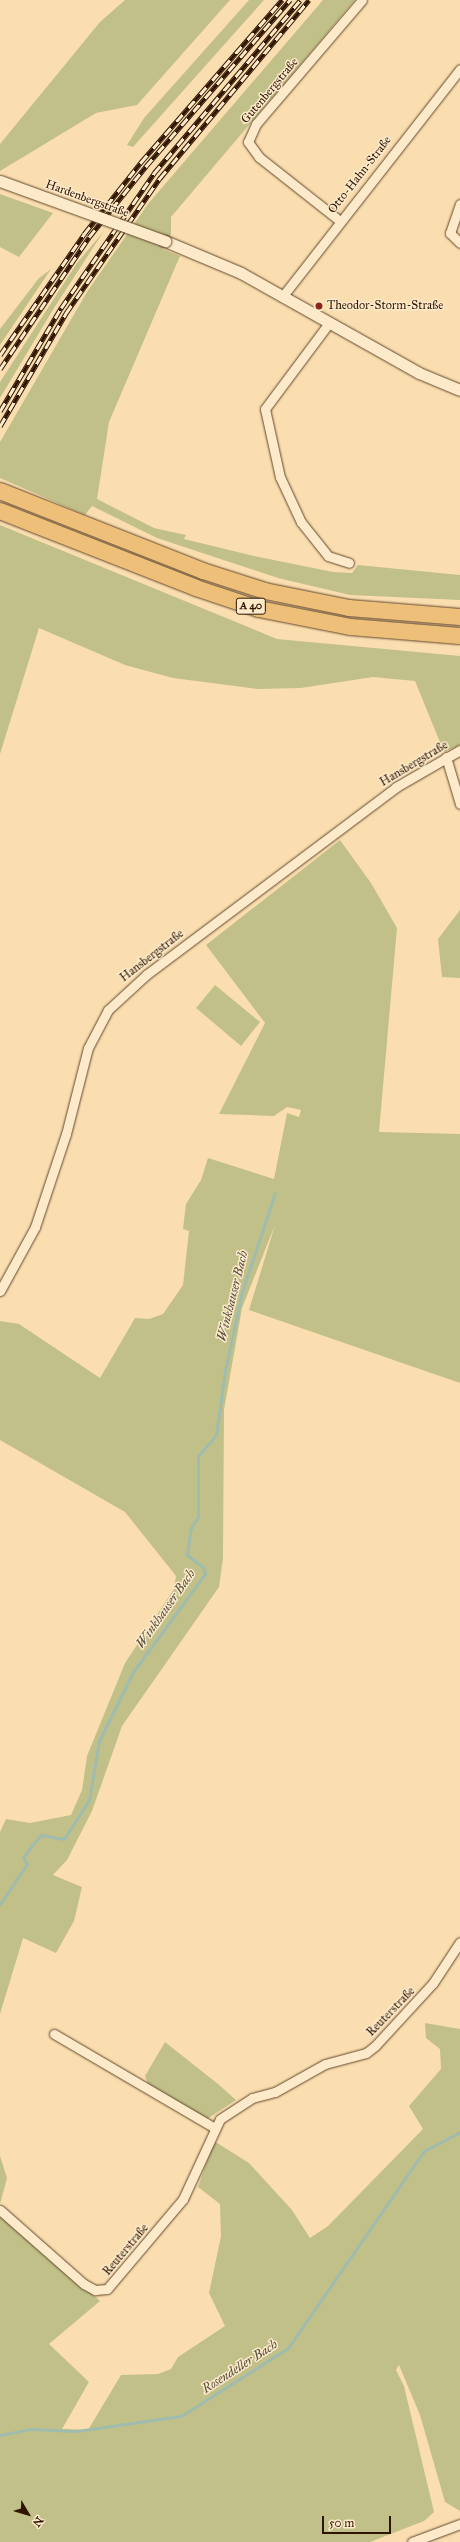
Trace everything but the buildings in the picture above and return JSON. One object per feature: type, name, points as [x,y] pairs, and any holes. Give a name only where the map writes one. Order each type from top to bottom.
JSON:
[{"type":"highway","name":"A 40","points":[[0,492],[60,517],[265,591],[349,608],[460,617]]},
{"type":"highway","name":"A 40","points":[[0,511],[53,533],[259,609],[351,627],[460,636]]},
{"type":"street","name":"Gutenbergstraße","points":[[340,221],[259,157],[248,142],[256,124],[360,1]]},
{"type":"street","name":"Otto-Hahn-Straße","points":[[282,297],[460,69]]},
{"type":"street","name":"Hardenbergstraße","points":[[0,181],[216,261],[418,373],[460,390]]},
{"type":"street","points":[[460,204],[450,233],[460,243]]},
{"type":"street","points":[[329,323],[265,409],[280,477],[302,522],[328,556],[349,563]]},
{"type":"street","name":"Hansbergstraße","points":[[0,1291],[35,1227],[66,1134],[88,1048],[108,1010],[152,971],[390,792],[446,757],[460,750]]},
{"type":"street","points":[[446,757],[460,804]]},
{"type":"street","name":"Reuterstraße","points":[[0,2210],[84,2284],[95,2290],[107,2289],[183,2199],[213,2127],[235,2106],[275,2092],[325,2064],[366,2053],[375,2046],[433,1983],[460,1942]]},
{"type":"street","points":[[54,2034],[213,2127]]},
{"type":"street","points":[[412,2542],[460,2524]]},
{"type":"shaded area","points":[[125,0],[230,0],[137,105],[96,113],[0,171],[0,144],[100,22]]},
{"type":"shaded area","points":[[249,0],[264,0],[133,147],[127,145],[144,118]]},
{"type":"shaded area","points":[[323,0],[355,0],[171,217],[171,234],[162,249],[180,256],[109,422],[97,499],[154,528],[186,535],[184,539],[254,556],[333,572],[352,573],[358,565],[460,575],[460,600],[350,595],[278,578],[157,538],[92,506],[85,515],[0,478],[0,442],[87,292],[148,204]]},
{"type":"shaded area","points":[[0,194],[53,213],[19,257],[0,247]]},
{"type":"shaded area","points":[[104,231],[54,308],[0,398],[0,382],[77,263]]},
{"type":"shaded area","points":[[51,269],[0,345],[0,329],[39,278]]},
{"type":"shaded area","points":[[0,525],[277,639],[460,656],[460,745],[444,752],[415,681],[373,677],[301,688],[257,689],[173,678],[125,665],[39,628],[0,754]]},
{"type":"shaded area","points":[[340,840],[371,883],[397,928],[379,1132],[460,1134],[460,1383],[249,1310],[275,1225],[242,1308],[224,1410],[223,1558],[219,1587],[122,1726],[92,1811],[67,1860],[53,1875],[82,1887],[74,1921],[56,1953],[23,1938],[0,2014],[0,1832],[6,1819],[30,1823],[71,1815],[82,1790],[87,1756],[125,1663],[174,1589],[176,1576],[125,1512],[0,1440],[0,1321],[19,1324],[100,1378],[135,1318],[149,1319],[163,1314],[183,1285],[189,1231],[183,1229],[186,1204],[201,1180],[208,1158],[274,1179],[287,1113],[299,1117],[301,1110],[287,1107],[274,1116],[219,1114],[265,1023],[206,945]]},
{"type":"shaded area","points":[[460,910],[460,978],[442,977],[438,939]]},
{"type":"shaded area","points":[[215,985],[260,1022],[241,1046],[196,1008]]},
{"type":"shaded area","points":[[425,2023],[460,2029],[460,2511],[445,2502],[420,2415],[399,2365],[396,2370],[404,2386],[434,2512],[424,2521],[370,2542],[0,2542],[0,2214],[100,2301],[49,2344],[89,2382],[62,2429],[88,2430],[121,2375],[158,2374],[171,2369],[178,2357],[225,2326],[209,2293],[221,2236],[220,2204],[198,2187],[214,2141],[249,2163],[292,2210],[310,2238],[328,2226],[423,2129],[409,2106],[441,2069],[440,2049],[426,2038]]},
{"type":"shaded area","points":[[165,2042],[236,2100],[207,2119],[149,2086],[145,2076]]},
{"type":"shaded area","points":[[0,2156],[7,2178],[0,2204]]},
{"type":"waterway","name":"Winkhauser Bach","points":[[0,1904],[27,1864],[23,1858],[32,1845],[41,1835],[64,1839],[89,1800],[99,1741],[133,1672],[205,1574],[203,1567],[187,1555],[191,1528],[198,1517],[198,1456],[216,1435],[225,1371],[242,1292],[275,1193]]},
{"type":"waterway","name":"Rosendeller Bach","points":[[0,2435],[31,2429],[77,2431],[181,2416],[288,2348],[424,2151],[460,2132]]},
{"type":"railway","points":[[0,355],[84,234],[141,162],[282,0]]},
{"type":"railway","points":[[0,369],[89,237],[146,166],[290,0]]},
{"type":"railway","points":[[0,411],[61,308],[154,173],[300,0]]},
{"type":"railway","points":[[0,426],[66,313],[160,178],[309,0]]},
{"type":"place","name":"Theodor-Storm-Straße","points":[[319,306]]}]
